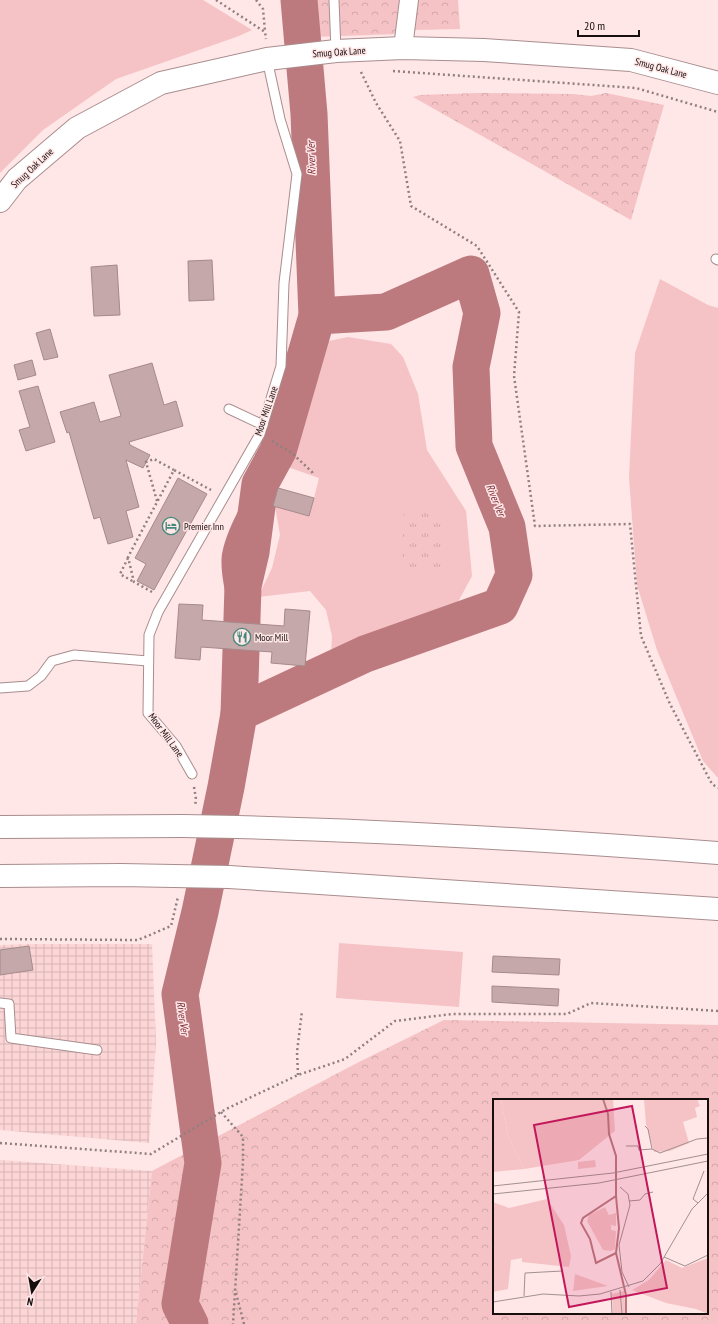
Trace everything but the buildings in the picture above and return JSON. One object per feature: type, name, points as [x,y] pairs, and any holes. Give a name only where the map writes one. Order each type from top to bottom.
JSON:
[{"type":"main road","name":"Smug Oak Lane","points":[[0,201],[17,179],[77,128],[161,83],[272,54],[403,48],[484,50],[631,60],[718,83]]},
{"type":"main road","points":[[0,827],[183,826],[338,830],[576,842],[718,853]]},
{"type":"main road","points":[[0,876],[121,875],[177,883],[229,877],[718,909]]},
{"type":"street","points":[[403,48],[409,0]]},
{"type":"lane","points":[[334,0],[336,52]]},
{"type":"lane","name":"Moor Mill Lane","points":[[192,774],[176,746],[148,713],[149,635],[164,600],[260,434],[281,366],[284,283],[297,174],[280,119],[272,54]]},
{"type":"lane","points":[[229,409],[263,425]]},
{"type":"lane","points":[[0,688],[28,686],[41,676],[52,661],[74,655],[148,661]]},
{"type":"lane","points":[[0,1003],[9,1004],[11,1038],[97,1050]]},
{"type":"path","points":[[216,0],[265,32]]},
{"type":"path","points":[[256,0],[263,9],[265,32],[272,54]]},
{"type":"path","points":[[336,52],[376,103],[400,141],[411,206],[477,246],[518,312],[514,376],[535,526],[630,524],[641,636],[670,704],[712,784],[718,788]]},
{"type":"path","points":[[391,71],[636,88],[718,112]]},
{"type":"path","points":[[267,438],[292,453],[312,472],[312,475]]},
{"type":"path","points":[[158,501],[146,462],[154,459],[223,498]]},
{"type":"path","points":[[164,600],[120,574],[174,470]]},
{"type":"path","points":[[128,558],[134,582]]},
{"type":"path","points":[[195,807],[196,799]]},
{"type":"path","points":[[0,939],[138,940],[171,926],[177,883]]},
{"type":"path","points":[[0,1143],[151,1154],[226,1109],[298,1076],[345,1059],[395,1021],[452,1014],[567,1014],[591,1003],[718,1011]]},
{"type":"path","points":[[298,1076],[297,1052],[302,1011]]},
{"type":"path","points":[[221,1112],[243,1137],[243,1162],[233,1324]]},
{"type":"path","points":[[235,1290],[244,1324]]},
{"type":"shaded area","points":[[257,477],[269,483],[267,498],[270,509],[271,538],[263,568],[250,602],[227,600],[222,565],[224,544],[236,514]]},
{"type":"shaded area","points":[[152,944],[156,1042],[149,1143],[0,1130],[0,945]]},
{"type":"shaded area","points":[[0,1160],[152,1171],[136,1324],[0,1324]]},
{"type":"green space","points":[[0,0],[203,0],[252,30],[239,36],[116,79],[43,130],[0,173]]},
{"type":"green space","points":[[309,0],[403,0],[399,34],[312,37]]},
{"type":"green space","points":[[417,0],[458,0],[460,29],[415,30]]},
{"type":"green space","points":[[478,93],[573,94],[591,96],[606,93],[664,105],[631,220],[413,97],[420,95]]},
{"type":"green space","points":[[660,279],[708,305],[718,308],[718,778],[703,761],[657,650],[637,585],[629,477],[635,353]]},
{"type":"green space","points":[[348,337],[391,344],[403,357],[418,394],[427,450],[466,511],[472,576],[451,615],[400,636],[331,654],[332,636],[326,610],[310,591],[258,597],[272,568],[280,535],[275,506],[314,498],[319,478],[285,466],[315,344]]},
{"type":"green space","points":[[404,506],[432,509],[446,530],[446,572],[401,570]]},
{"type":"green space","points":[[339,943],[463,952],[459,1007],[336,998]]},
{"type":"green space","points":[[444,1020],[718,1025],[718,1324],[136,1324],[152,1171],[357,1063]]},
{"type":"waterway","name":"River Ver","points":[[239,714],[243,586],[251,552],[260,484],[278,451],[317,316],[309,114],[299,0]]},
{"type":"waterway","name":"River Ver","points":[[190,1324],[180,1304],[203,1163],[180,994],[200,912],[226,787],[239,714],[365,654],[500,606],[514,575],[507,527],[474,446],[471,367],[482,313],[471,274],[386,312],[317,316]]},
{"type":"place","name":"Premier Inn","points":[[171,526]]},
{"type":"place","name":"Moor Mill","points":[[242,637]]}]
